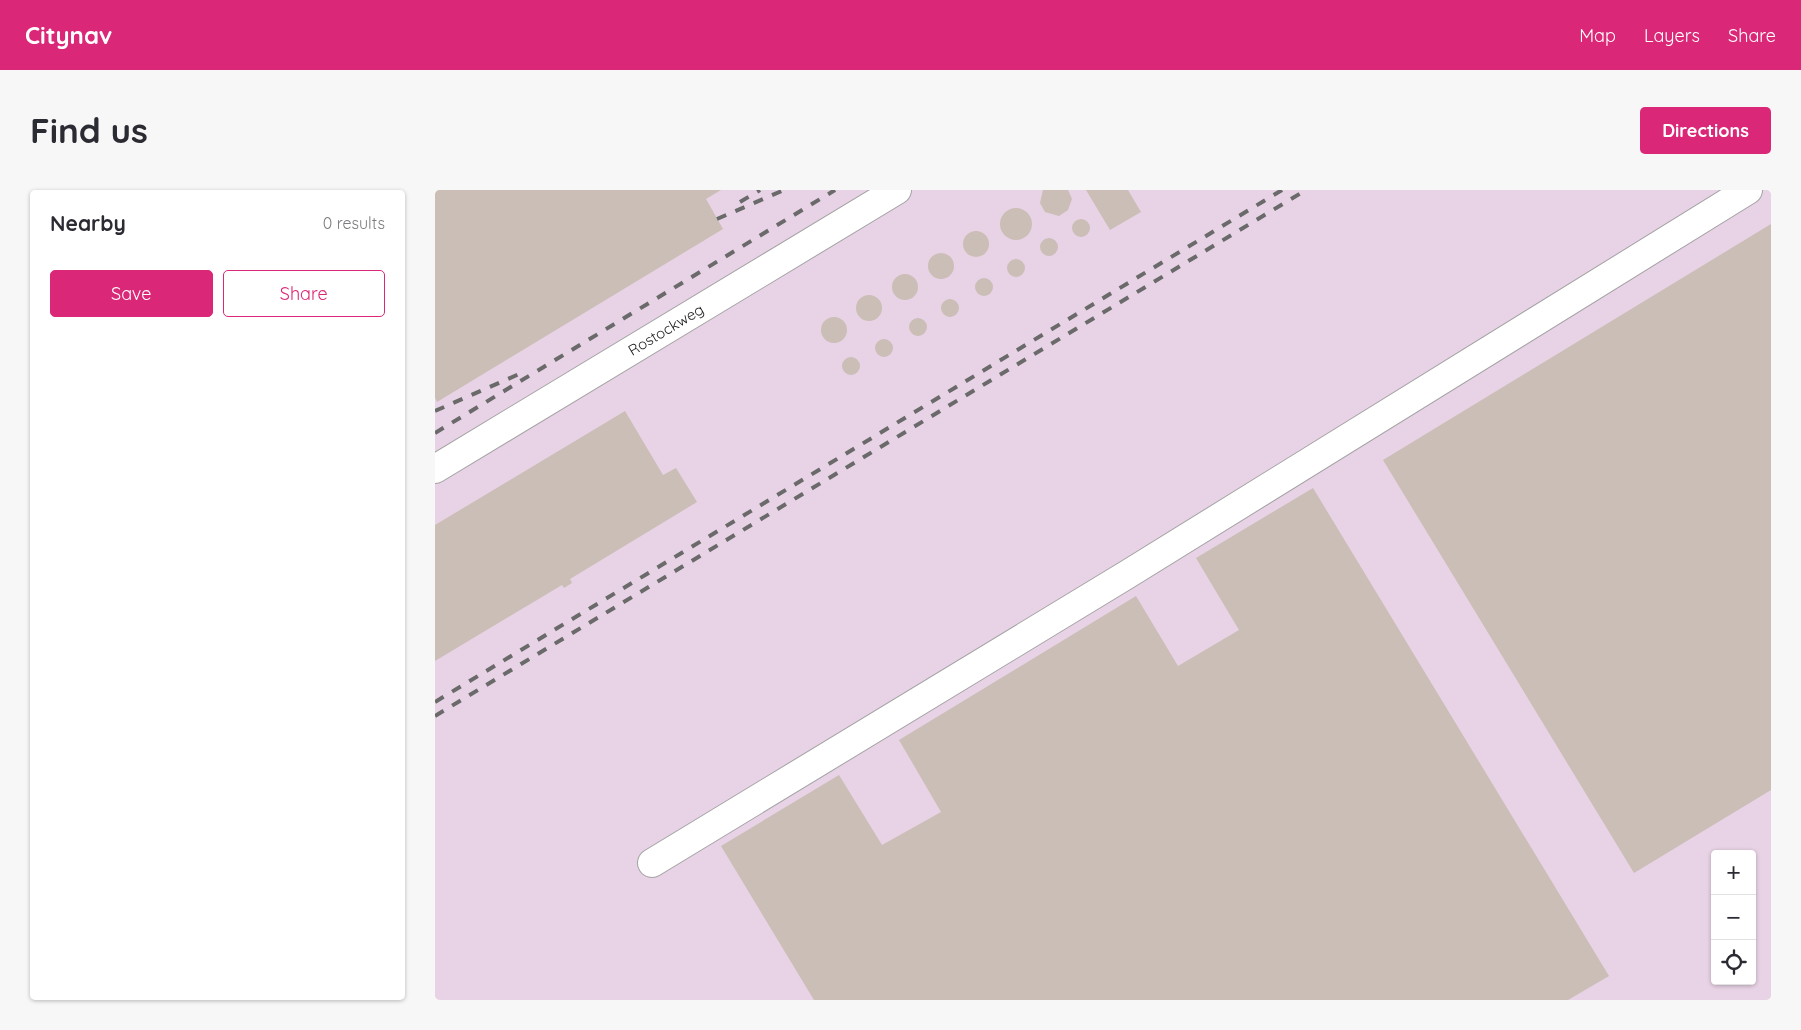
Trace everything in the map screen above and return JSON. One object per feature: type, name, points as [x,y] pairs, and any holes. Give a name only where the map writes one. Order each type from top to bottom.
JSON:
[{"type":"street","name":"Rostockweg","points":[[435,469],[897,190]]},
{"type":"street","points":[[652,863],[1128,574],[1748,190]]},
{"type":"shaded area","points":[[435,190],[1771,190],[1771,1000],[435,1000]]},
{"type":"building","points":[[435,190],[721,190],[706,199],[723,229],[437,402],[435,398]]},
{"type":"building","points":[[1043,190],[1068,190],[1072,199],[1068,210],[1059,216],[1045,212],[1040,203]]},
{"type":"building","points":[[1086,190],[1128,190],[1141,212],[1110,230]]},
{"type":"building","points":[[1016,208],[1022,209],[1027,213],[1031,218],[1031,230],[1027,235],[1022,239],[1016,240],[1010,239],[1005,235],[1001,230],[1000,224],[1001,218],[1005,213],[1010,209]]},
{"type":"building","points":[[1081,219],[1087,222],[1090,228],[1087,234],[1081,237],[1075,234],[1072,228],[1075,222]]},
{"type":"building","points":[[1771,224],[1771,790],[1634,873],[1383,460]]},
{"type":"building","points":[[976,231],[985,235],[989,244],[985,253],[976,257],[967,253],[963,244],[967,235]]},
{"type":"building","points":[[1049,238],[1055,241],[1058,247],[1055,253],[1049,256],[1043,253],[1040,247],[1043,241]]},
{"type":"building","points":[[941,253],[950,257],[954,266],[950,275],[941,279],[932,275],[928,266],[932,257]]},
{"type":"building","points":[[1016,259],[1022,262],[1025,268],[1022,274],[1016,277],[1010,274],[1007,268],[1010,262]]},
{"type":"building","points":[[905,274],[914,278],[918,287],[914,296],[905,300],[896,296],[892,287],[896,278]]},
{"type":"building","points":[[984,278],[990,281],[993,287],[990,293],[984,296],[978,293],[975,287],[978,281]]},
{"type":"building","points":[[869,295],[878,299],[882,308],[878,317],[869,321],[860,317],[856,308],[860,299]]},
{"type":"building","points":[[950,299],[956,302],[959,308],[956,314],[950,317],[944,314],[941,308],[944,302]]},
{"type":"building","points":[[834,317],[843,321],[847,330],[843,339],[834,343],[825,339],[821,330],[825,321]]},
{"type":"building","points":[[918,318],[924,321],[927,327],[924,333],[918,336],[912,333],[909,327],[912,321]]},
{"type":"building","points":[[884,339],[890,342],[893,348],[890,354],[884,357],[878,354],[875,348],[878,342]]},
{"type":"building","points":[[851,357],[857,360],[860,366],[857,372],[851,375],[845,372],[842,366],[845,360]]},
{"type":"building","points":[[625,411],[663,475],[676,468],[697,502],[570,579],[572,583],[564,588],[562,585],[435,661],[435,525]]},
{"type":"building","points":[[1313,488],[1609,976],[1568,1000],[814,1000],[721,846],[839,775],[882,845],[941,812],[899,740],[1136,596],[1178,666],[1239,630],[1196,558]]},
{"type":"railway","points":[[740,202],[760,190]]},
{"type":"railway","points":[[717,219],[784,190]]},
{"type":"railway","points":[[435,433],[835,190]]},
{"type":"railway","points":[[435,702],[1282,190]]},
{"type":"railway","points":[[435,716],[1306,190]]},
{"type":"railway","points":[[435,411],[526,371]]}]
